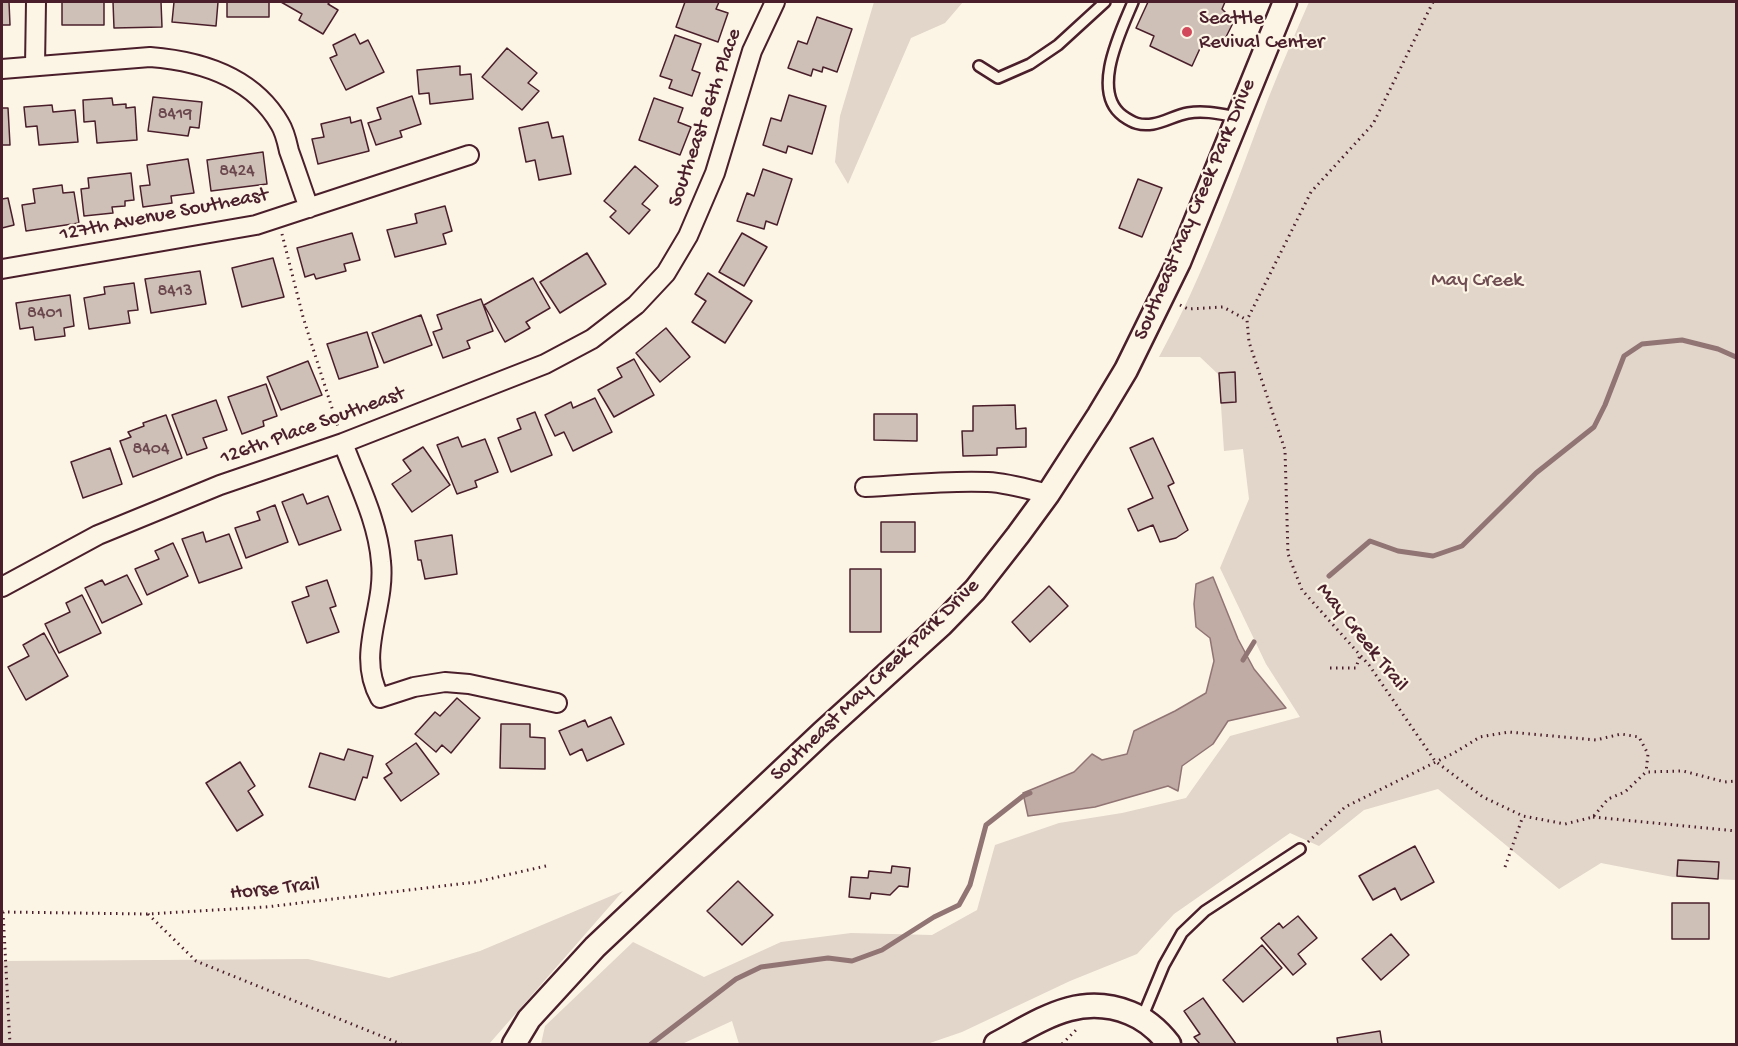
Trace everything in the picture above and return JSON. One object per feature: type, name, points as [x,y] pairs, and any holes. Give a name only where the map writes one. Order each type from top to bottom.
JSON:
[{"type":"street","points":[[35,66],[36,2]]},
{"type":"street","name":"Southeast 86th Place","points":[[636,305],[666,273],[688,236],[715,173],[752,51],[775,2]]},
{"type":"street","name":"Southeast May Creek Park Drive","points":[[514,1044],[529,1019],[595,947],[823,732],[941,625],[975,590],[1048,494],[1125,370],[1162,298],[1179,262],[1285,2]]},
{"type":"street","points":[[2,69],[150,57],[174,59],[226,74],[257,95],[282,127],[309,208]]},
{"type":"street","name":"127th Avenue Southeast","points":[[2,269],[256,225],[469,155]]},
{"type":"street","name":"126th Place Southeast","points":[[2,587],[98,535],[220,484],[343,443],[545,364],[592,339],[636,305]]},
{"type":"street","points":[[343,443],[374,527],[381,562],[381,588],[369,654],[372,684],[380,698],[414,687],[445,682],[469,684],[557,703]]},
{"type":"street","points":[[865,487],[989,482],[1013,485],[1048,494]]},
{"type":"street","points":[[996,1044],[1057,1012],[1074,1007],[1098,1005],[1121,1009],[1142,1018],[1169,1044]]},
{"type":"lane","points":[[979,66],[998,78],[1030,64],[1058,45],[1105,2]]},
{"type":"lane","points":[[1133,2],[1118,36],[1109,68],[1109,95],[1118,113],[1134,124],[1153,124],[1186,113],[1206,112],[1238,117]]},
{"type":"lane","points":[[1142,1018],[1164,965],[1182,933],[1205,911],[1300,849]]},
{"type":"path","points":[[1162,298],[1188,309],[1223,307],[1247,320],[1311,192],[1373,124],[1433,2]]},
{"type":"path","points":[[278,218],[303,318],[343,443]]},
{"type":"path","name":"May Creek Trail","points":[[1247,320],[1249,342],[1286,450],[1288,554],[1302,590],[1369,665],[1435,761],[1483,797],[1523,816],[1565,824],[1593,817]]},
{"type":"path","points":[[1330,668],[1356,668],[1360,655]]},
{"type":"path","points":[[1300,849],[1344,807],[1454,753],[1480,737],[1509,732],[1596,740],[1621,734],[1639,737],[1648,754],[1646,772],[1625,792],[1608,799],[1593,817]]},
{"type":"path","points":[[1646,772],[1683,771],[1725,782],[1737,781]]},
{"type":"path","points":[[1505,867],[1523,816]]},
{"type":"path","points":[[1593,817],[1737,831]]},
{"type":"path","name":"Horse Trail","points":[[2,912],[148,914],[266,907],[465,883],[549,865]]},
{"type":"path","points":[[2,912],[9,1044]]},
{"type":"path","points":[[148,914],[196,961],[401,1044]]},
{"type":"path","points":[[1062,1044],[1081,1026]]},
{"type":"green space","points":[[874,2],[963,2],[945,23],[911,38],[848,184],[835,162],[840,116]]},
{"type":"green space","name":"May Creek","points":[[1309,2],[1736,2],[1736,880],[1673,877],[1601,863],[1559,889],[1438,789],[1364,810],[1319,846],[1290,833],[1174,914],[1137,954],[1070,981],[962,1032],[927,1044],[739,1044],[732,1021],[682,1044],[541,1044],[545,1026],[633,942],[704,977],[781,942],[851,933],[932,935],[977,910],[995,845],[1059,823],[1122,813],[1186,798],[1230,736],[1300,717],[1266,664],[1220,568],[1249,499],[1243,449],[1224,451],[1219,375],[1200,357],[1159,357],[1205,263],[1273,87]]},
{"type":"green space","points":[[623,891],[489,1044],[2,1044],[2,961],[308,959],[389,978],[480,951]]},
{"type":"shaded area","points":[[1213,577],[1238,639],[1254,669],[1286,708],[1228,721],[1213,744],[1182,766],[1178,791],[1168,786],[1095,807],[1028,816],[1023,793],[1074,772],[1092,754],[1102,760],[1127,754],[1134,731],[1206,693],[1214,661],[1210,638],[1196,627],[1194,604],[1196,584]]},
{"type":"building","points":[[2,2],[9,2],[10,25],[2,25]]},
{"type":"building","points":[[62,2],[104,2],[104,25],[62,25]]},
{"type":"building","points":[[113,2],[161,2],[162,27],[114,28]]},
{"type":"building","points":[[174,2],[218,2],[216,26],[172,22]]},
{"type":"building","points":[[227,2],[269,2],[269,17],[227,17]]},
{"type":"building","points":[[281,2],[330,2],[328,4],[338,10],[323,34],[299,20],[302,14]]},
{"type":"building","points":[[685,2],[719,2],[716,9],[728,13],[718,42],[676,27]]},
{"type":"building","name":"Seattle Revival Center","points":[[1148,2],[1225,2],[1222,9],[1234,21],[1222,45],[1202,44],[1192,66],[1150,46],[1154,36],[1136,28]]},
{"type":"building","points":[[817,17],[852,29],[837,72],[823,67],[822,72],[813,69],[811,76],[788,68],[798,41],[807,44]]},
{"type":"building","points":[[355,34],[360,44],[368,40],[384,72],[346,90],[330,58],[337,55],[333,45]]},
{"type":"building","points":[[675,35],[701,44],[692,70],[700,73],[692,96],[669,88],[672,80],[660,76]]},
{"type":"building","points":[[507,48],[537,73],[528,83],[539,91],[522,110],[482,77]]},
{"type":"building","points":[[460,66],[460,75],[471,74],[473,99],[430,104],[429,93],[419,94],[417,70]]},
{"type":"building","points":[[789,95],[826,106],[812,154],[788,146],[786,153],[763,145],[771,118],[781,121]]},
{"type":"building","points":[[412,96],[421,124],[400,131],[402,137],[376,145],[368,123],[381,119],[377,108]]},
{"type":"building","points":[[153,97],[202,102],[199,128],[190,127],[188,136],[148,131]]},
{"type":"building","points":[[112,98],[113,105],[126,104],[126,108],[135,107],[137,140],[97,143],[95,121],[84,122],[83,100]]},
{"type":"building","points":[[654,98],[683,108],[678,122],[691,127],[680,155],[639,140]]},
{"type":"building","points":[[52,105],[53,112],[75,110],[78,142],[39,145],[37,126],[26,127],[24,107]]},
{"type":"building","points":[[2,108],[8,108],[10,145],[2,145]]},
{"type":"building","points":[[350,117],[351,123],[361,120],[369,151],[318,164],[312,139],[324,137],[321,124]]},
{"type":"building","points":[[548,122],[552,138],[563,136],[571,174],[539,180],[535,160],[526,162],[519,128]]},
{"type":"building","points":[[263,152],[267,184],[211,191],[207,160]]},
{"type":"building","points":[[188,159],[194,193],[171,196],[172,203],[143,207],[140,186],[150,185],[147,165]]},
{"type":"building","points":[[635,166],[658,186],[642,204],[650,210],[629,234],[610,217],[616,211],[604,201]]},
{"type":"building","points":[[763,169],[792,179],[777,225],[766,221],[764,229],[737,221],[747,193],[754,196]]},
{"type":"building","points":[[131,173],[134,200],[125,201],[125,206],[112,207],[113,213],[84,216],[81,189],[89,188],[88,178]]},
{"type":"building","points":[[1138,179],[1162,188],[1142,237],[1119,228]]},
{"type":"building","points":[[62,185],[63,193],[74,192],[79,223],[26,231],[22,205],[35,203],[33,189]]},
{"type":"building","points":[[8,198],[14,225],[2,228],[2,199]]},
{"type":"building","points":[[445,206],[452,231],[443,234],[446,244],[395,257],[387,230],[417,223],[415,214]]},
{"type":"building","points":[[352,233],[360,260],[344,264],[346,271],[316,279],[314,274],[305,277],[297,248]]},
{"type":"building","points":[[742,233],[767,247],[744,286],[719,272]]},
{"type":"building","points":[[587,253],[606,284],[560,313],[540,282]]},
{"type":"building","points":[[273,258],[284,297],[242,307],[232,268]]},
{"type":"building","points":[[200,271],[206,304],[151,313],[145,279]]},
{"type":"building","points":[[708,273],[752,301],[725,343],[692,322],[706,301],[695,294]]},
{"type":"building","points":[[533,278],[550,308],[526,322],[530,328],[505,342],[484,305]]},
{"type":"building","points":[[134,283],[138,310],[128,311],[130,323],[89,329],[84,298],[105,294],[104,287]]},
{"type":"building","points":[[70,295],[74,326],[64,328],[65,336],[35,340],[33,327],[20,329],[16,303]]},
{"type":"building","points":[[481,299],[493,331],[467,341],[470,348],[443,358],[433,332],[442,329],[437,315]]},
{"type":"building","points":[[421,315],[432,345],[384,363],[372,333]]},
{"type":"building","points":[[666,328],[690,357],[660,382],[636,353]]},
{"type":"building","points":[[367,332],[378,367],[339,379],[327,344]]},
{"type":"building","points":[[634,359],[654,395],[614,417],[598,390],[622,377],[617,368]]},
{"type":"building","points":[[308,361],[322,395],[281,410],[267,377]]},
{"type":"building","points":[[1235,372],[1236,402],[1221,403],[1219,373]]},
{"type":"building","points":[[266,384],[277,416],[263,421],[264,426],[242,434],[228,397]]},
{"type":"building","points":[[595,398],[612,432],[573,451],[564,432],[555,436],[545,415],[571,402],[573,408]]},
{"type":"building","points":[[216,400],[227,430],[203,438],[207,448],[187,455],[172,415]]},
{"type":"building","points":[[1015,405],[1016,429],[1026,428],[1026,447],[997,448],[997,455],[963,456],[962,431],[973,431],[973,406]]},
{"type":"building","points":[[535,412],[552,455],[511,472],[498,438],[521,429],[517,419]]},
{"type":"building","points":[[874,414],[917,414],[917,441],[874,440]]},
{"type":"building","points":[[166,415],[182,458],[133,477],[120,441],[131,437],[128,432],[144,426],[143,423]]},
{"type":"building","points":[[458,437],[462,447],[485,439],[498,472],[475,481],[477,487],[457,494],[437,445]]},
{"type":"building","points":[[1153,438],[1174,483],[1168,486],[1188,530],[1176,538],[1160,542],[1153,525],[1138,531],[1128,509],[1153,498],[1130,448]]},
{"type":"building","points":[[423,447],[450,485],[412,512],[392,484],[411,471],[403,460]]},
{"type":"building","points":[[110,448],[122,484],[83,498],[71,462]]},
{"type":"building","points":[[303,494],[307,504],[328,496],[341,530],[299,545],[282,502]]},
{"type":"building","points":[[275,505],[288,542],[246,558],[235,528],[260,520],[257,512]]},
{"type":"building","points":[[881,522],[915,522],[915,552],[881,552]]},
{"type":"building","points":[[203,532],[206,542],[229,534],[242,568],[199,583],[182,539]]},
{"type":"building","points":[[452,535],[457,574],[425,579],[421,560],[418,560],[415,541]]},
{"type":"building","points":[[173,543],[188,576],[147,595],[135,569],[159,559],[155,551]]},
{"type":"building","points":[[850,569],[881,569],[881,632],[850,632]]},
{"type":"building","points":[[127,575],[142,604],[102,623],[85,588],[102,580],[105,585]]},
{"type":"building","points":[[327,580],[336,606],[330,608],[339,632],[307,643],[292,602],[309,596],[306,587]]},
{"type":"building","points":[[1049,586],[1068,606],[1030,642],[1012,622]]},
{"type":"building","points":[[82,595],[101,633],[59,653],[45,624],[70,612],[66,603]]},
{"type":"building","points":[[44,633],[68,676],[26,700],[8,667],[29,656],[23,645]]},
{"type":"building","points":[[457,698],[480,718],[451,753],[442,745],[436,752],[415,734],[435,712],[440,716]]},
{"type":"building","points":[[611,717],[624,744],[587,761],[582,749],[570,755],[559,731],[585,720],[588,727]]},
{"type":"building","points":[[501,724],[530,724],[530,737],[545,738],[545,769],[500,768]]},
{"type":"building","points":[[416,743],[439,774],[401,801],[384,778],[392,773],[386,764]]},
{"type":"building","points":[[348,749],[373,756],[367,778],[363,777],[355,800],[309,787],[320,753],[344,760]]},
{"type":"building","points":[[240,762],[255,786],[248,791],[263,815],[237,831],[206,783]]},
{"type":"building","points":[[1415,846],[1434,882],[1401,900],[1395,888],[1373,900],[1359,876]]},
{"type":"building","points":[[1678,860],[1719,862],[1718,879],[1677,876]]},
{"type":"building","points":[[892,866],[910,868],[908,887],[899,886],[890,895],[871,893],[870,899],[849,897],[851,877],[868,878],[869,871],[891,873]]},
{"type":"building","points":[[738,881],[773,915],[742,945],[707,911]]},
{"type":"building","points":[[1672,903],[1709,903],[1709,939],[1672,939]]},
{"type":"building","points":[[1298,916],[1317,938],[1298,954],[1306,964],[1293,975],[1261,938],[1279,923],[1283,928]]},
{"type":"building","points":[[1391,934],[1409,955],[1381,980],[1362,959]]},
{"type":"building","points":[[1262,945],[1282,968],[1243,1002],[1223,980]]},
{"type":"building","points":[[1203,998],[1236,1044],[1200,1044],[1194,1037],[1200,1034],[1184,1011]]},
{"type":"building","points":[[1380,1031],[1382,1044],[1338,1044],[1337,1038]]},
{"type":"waterway","points":[[1329,576],[1370,541],[1398,551],[1433,556],[1462,546],[1536,473],[1594,427],[1624,356],[1642,344],[1682,340],[1718,349],[1736,357]]},
{"type":"waterway","points":[[1243,660],[1254,642]]},
{"type":"waterway","points":[[651,1044],[736,979],[761,967],[828,958],[852,961],[882,950],[934,917],[959,905],[970,885],[986,825],[1030,793]]},
{"type":"place","name":"Seattle Revival Center","points":[[1187,32]]}]
